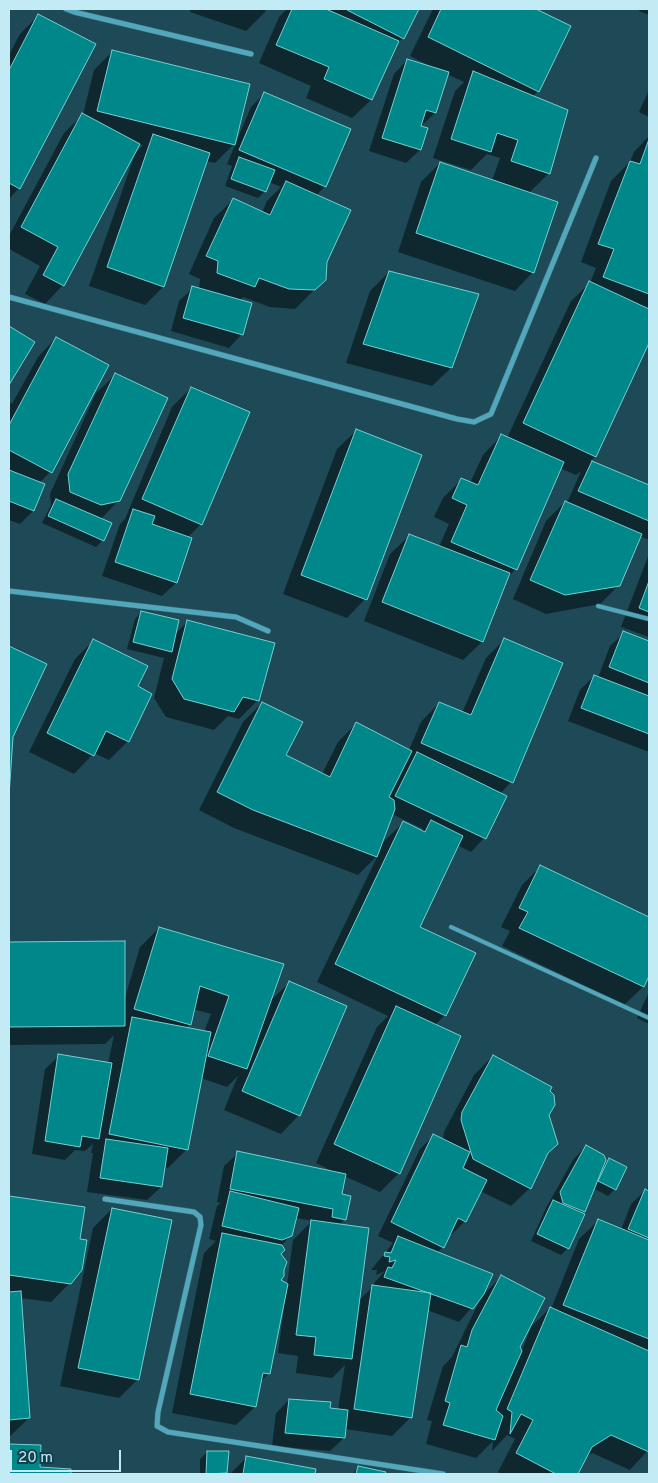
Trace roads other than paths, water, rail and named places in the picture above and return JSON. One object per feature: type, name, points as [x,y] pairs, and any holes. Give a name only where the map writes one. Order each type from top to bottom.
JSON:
[{"type":"street","points":[[66,9],[250,54]]},
{"type":"street","points":[[9,298],[474,422],[491,414],[596,158]]},
{"type":"street","points":[[9,591],[236,617],[268,631]]},
{"type":"street","points":[[105,1200],[194,1212],[200,1217],[201,1225],[158,1412],[157,1426],[168,1432],[442,1474]]},
{"type":"lane","points":[[598,606],[649,618]]},
{"type":"lane","points":[[451,927],[649,1018]]}]
